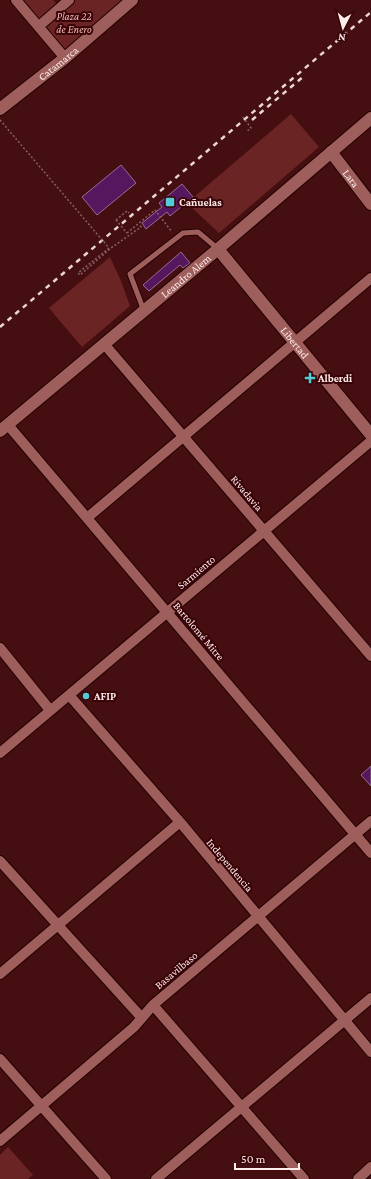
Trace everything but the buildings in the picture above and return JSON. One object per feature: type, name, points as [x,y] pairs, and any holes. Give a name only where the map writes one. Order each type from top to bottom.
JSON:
[{"type":"street","points":[[16,0],[65,58]]},
{"type":"street","name":"Catamarca","points":[[0,109],[65,58],[132,0]]},
{"type":"street","points":[[39,26],[62,2]]},
{"type":"street","name":"Leandro Alem","points":[[4,428],[105,345],[371,118]]},
{"type":"street","name":"Lara","points":[[331,152],[371,204]]},
{"type":"street","name":"Libertad","points":[[218,249],[371,435]]},
{"type":"street","points":[[87,518],[371,278]]},
{"type":"street","name":"Rivadavia","points":[[105,345],[371,656]]},
{"type":"street","name":"Bartolomé Mitre","points":[[4,428],[87,518],[371,853]]},
{"type":"street","name":"Sarmiento","points":[[0,753],[371,441]]},
{"type":"street","points":[[0,648],[50,710]]},
{"type":"street","name":"Independencia","points":[[69,694],[180,822],[371,1052]]},
{"type":"street","name":"Basavilbaso","points":[[0,1141],[134,1027],[153,1005],[371,821]]},
{"type":"street","points":[[0,974],[180,822]]},
{"type":"street","points":[[0,861],[142,1018]]},
{"type":"street","points":[[156,1179],[371,998]]},
{"type":"street","points":[[153,1005],[304,1179]]},
{"type":"street","points":[[0,1059],[106,1179]]},
{"type":"street","points":[[358,1179],[371,1167]]},
{"type":"lane","points":[[144,312],[130,274],[183,233],[198,232],[218,249]]},
{"type":"path","points":[[243,118],[251,128],[246,132]]},
{"type":"path","points":[[0,120],[109,248],[78,273],[80,274],[111,248],[141,227],[139,224]]},
{"type":"path","points":[[129,213],[127,212],[116,220],[127,233],[155,210],[177,238]]},
{"type":"green space","points":[[20,0],[53,0],[59,6],[39,23]]},
{"type":"green space","name":"Plaza 22 de Enero","points":[[69,0],[132,0],[65,58],[39,26]]},
{"type":"green space","points":[[291,114],[319,147],[219,233],[187,203]]},
{"type":"green space","points":[[110,257],[130,306],[82,347],[49,308]]},
{"type":"green space","points":[[8,1147],[33,1175],[28,1179],[0,1179],[0,1155]]},
{"type":"railway","points":[[0,327],[371,12]]},
{"type":"railway","points":[[252,120],[304,76]]},
{"type":"place","name":"Cañuelas","points":[[170,202]]},
{"type":"place","name":"Alberdi","points":[[310,378]]},
{"type":"place","name":"AFIP","points":[[86,696]]}]
